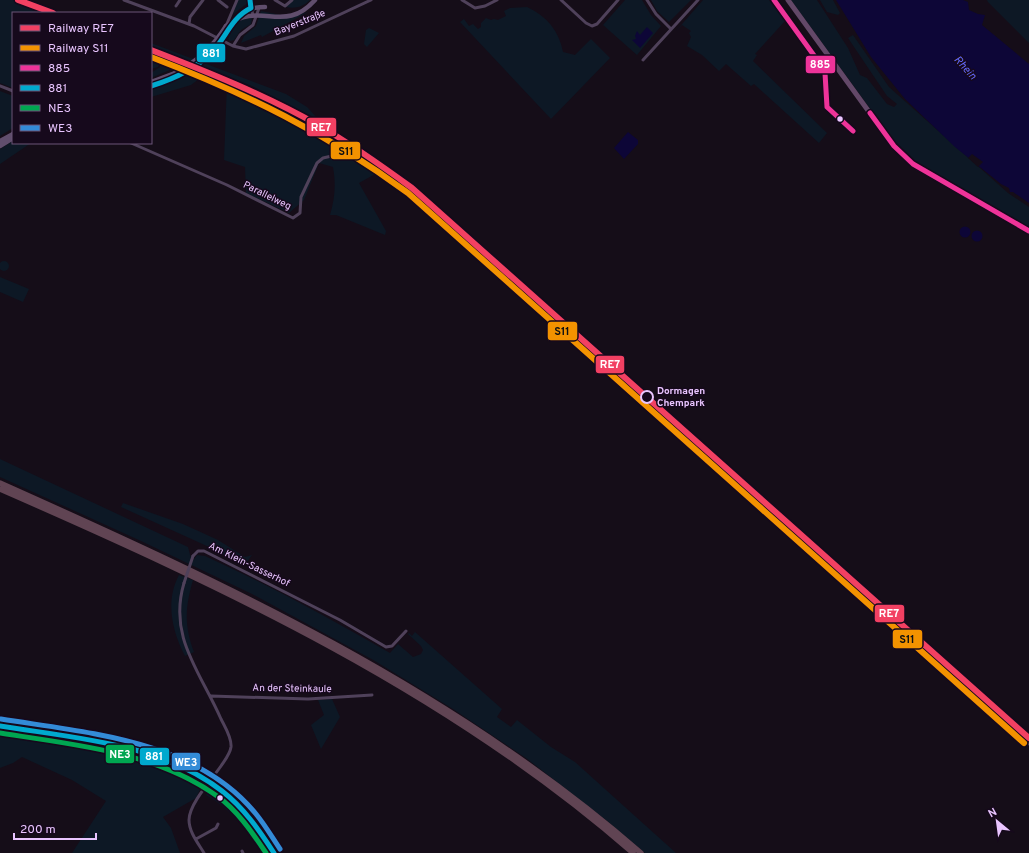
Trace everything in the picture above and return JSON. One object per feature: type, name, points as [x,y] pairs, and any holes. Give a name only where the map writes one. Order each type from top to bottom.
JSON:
[{"type":"highway","points":[[0,483],[204,576],[289,618],[371,663],[436,702],[521,759],[568,793],[641,853]]},
{"type":"highway","points":[[0,489],[202,581],[286,622],[368,667],[432,705],[520,764],[588,815],[633,853]]},
{"type":"main road","points":[[278,9],[298,11],[308,7],[316,0]]},
{"type":"main road","points":[[788,0],[888,138],[904,156],[923,171],[1029,231]]},
{"type":"main road","points":[[152,86],[175,75],[206,52],[240,10],[251,4],[270,7],[260,7],[251,4]]},
{"type":"main road","points":[[228,26],[251,4]]},
{"type":"main road","points":[[152,82],[175,75]]},
{"type":"main road","points":[[0,142],[12,135]]},
{"type":"main road","points":[[0,146],[12,139]]},
{"type":"main road","points":[[0,726],[142,752],[177,764],[210,782],[235,802],[251,819],[274,853]]},
{"type":"street","points":[[124,0],[188,24],[233,46],[240,35],[251,27],[260,7]]},
{"type":"street","points":[[176,6],[180,0]]},
{"type":"street","points":[[188,24],[190,17],[203,0]]},
{"type":"street","points":[[218,0],[227,7]]},
{"type":"street","points":[[228,26],[237,0]]},
{"type":"street","points":[[275,0],[285,6],[292,0]]},
{"type":"street","name":"Bayerstraße","points":[[233,46],[249,48],[286,39],[371,0]]},
{"type":"street","points":[[462,0],[475,8],[485,6],[497,0]]},
{"type":"street","points":[[561,0],[586,23],[592,26],[597,24],[618,0]]},
{"type":"street","points":[[647,0],[656,14],[671,29]]},
{"type":"street","points":[[643,60],[698,0]]},
{"type":"street","points":[[251,4],[254,22]]},
{"type":"street","points":[[243,12],[248,12],[253,16]]},
{"type":"street","points":[[0,86],[12,90]]},
{"type":"street","name":"Parallelweg","points":[[133,144],[227,185],[293,218],[300,213],[301,197],[320,159],[345,152],[353,152],[367,161],[423,204],[1029,744]]},
{"type":"street","name":"Am Klein-Sasserhof","points":[[210,782],[229,753],[231,746],[229,737],[211,696],[188,651],[181,633],[179,609],[184,583],[195,552],[200,550],[340,620],[386,647],[392,646],[406,631]]},
{"type":"street","name":"An der Steinkaule","points":[[211,696],[308,699],[372,695]]},
{"type":"street","points":[[204,853],[190,826],[190,813],[210,782]]},
{"type":"street","points":[[196,839],[216,828],[218,824]]},
{"type":"shaded area","points":[[0,0],[14,0],[46,12],[12,12],[12,88],[0,83]]},
{"type":"shaded area","points":[[238,0],[249,0],[249,2],[232,15]]},
{"type":"shaded area","points":[[293,0],[310,0],[299,7],[286,7]]},
{"type":"shaded area","points":[[625,0],[642,0],[651,15],[661,26],[637,55],[603,25]]},
{"type":"shaded area","points":[[651,0],[691,0],[669,22],[657,11]]},
{"type":"shaded area","points":[[703,0],[769,0],[785,21],[755,54],[757,55],[753,61],[827,133],[819,143],[754,84],[751,86],[726,64],[719,71],[702,55],[687,46],[691,37],[689,33],[691,31],[682,25],[676,31]]},
{"type":"shaded area","points":[[791,0],[817,0],[848,48],[860,75],[867,78],[887,104],[894,107],[897,104],[887,96],[848,38],[853,35],[889,87],[1008,193],[1029,207],[1029,227],[915,161],[893,140]]},
{"type":"shaded area","points":[[820,0],[833,0],[840,13],[838,15],[827,12]]},
{"type":"shaded area","points":[[987,0],[1029,0],[1029,43],[988,2]]},
{"type":"shaded area","points":[[527,7],[540,15],[551,25],[558,37],[563,52],[575,55],[591,39],[610,58],[551,119],[460,22],[464,19],[469,26],[473,24],[478,29],[481,27],[481,23],[486,18],[498,20],[506,16],[504,11],[510,8]]},
{"type":"shaded area","points":[[261,11],[291,17],[308,12],[262,37],[261,35],[241,43],[244,36],[256,26]]},
{"type":"shaded area","points":[[245,13],[252,18],[251,24],[241,30],[234,40],[230,41],[228,39],[238,18]]},
{"type":"shaded area","points":[[369,28],[379,33],[367,47],[364,44],[366,30]]},
{"type":"shaded area","points":[[152,43],[286,94],[307,107],[319,120],[252,86],[152,46]]},
{"type":"shaded area","points":[[152,51],[184,64],[152,78],[152,72],[160,67],[160,62],[158,67],[152,69]]},
{"type":"shaded area","points":[[197,69],[233,83],[285,107],[336,135],[401,180],[462,231],[579,336],[576,339],[424,203],[356,152],[346,150],[377,173],[359,183],[386,231],[385,235],[336,215],[330,215],[334,191],[333,167],[319,163],[304,200],[289,213],[246,193],[245,167],[224,160],[227,83],[204,75],[191,85],[152,97],[152,90]]},
{"type":"shaded area","points":[[0,91],[12,96],[12,129],[0,136]]},
{"type":"shaded area","points":[[12,142],[12,144],[30,144],[0,164],[0,149]]},
{"type":"shaded area","points":[[2,261],[6,261],[8,262],[8,270],[2,271],[-1,268],[-1,264]]},
{"type":"shaded area","points":[[0,277],[29,289],[23,302],[0,292]]},
{"type":"shaded area","points":[[0,459],[188,547],[192,562],[197,555],[205,556],[299,602],[390,653],[398,644],[413,657],[421,654],[423,650],[421,646],[408,634],[409,633],[412,636],[415,632],[502,709],[497,717],[511,727],[517,720],[551,747],[575,762],[676,853],[645,853],[606,820],[526,758],[453,709],[375,661],[252,594],[141,541],[0,477]]},
{"type":"shaded area","points":[[123,503],[183,524],[218,540],[245,557],[252,555],[244,566],[209,547],[121,507]]},
{"type":"shaded area","points":[[179,575],[193,580],[188,599],[187,625],[194,652],[185,656],[180,646],[174,626],[171,605],[172,595]]},
{"type":"shaded area","points":[[332,699],[340,717],[321,749],[311,725],[324,715],[318,700]]},
{"type":"shaded area","points":[[0,732],[105,747],[168,767],[203,783],[196,798],[163,817],[171,828],[180,853],[72,853],[106,801],[72,780],[22,757],[13,763],[0,768]]},
{"type":"shaded area","points":[[211,789],[240,812],[256,830],[271,853],[262,853],[237,820],[223,807],[206,795]]},
{"type":"water","name":"Rhein","points":[[836,0],[963,0],[968,2],[969,10],[985,15],[982,25],[1029,64],[1029,203],[1013,192],[1010,192],[1009,188],[1001,184],[955,147],[905,99],[871,57]]},
{"type":"water","points":[[647,27],[653,33],[640,48],[632,40],[636,39],[635,36],[637,31],[640,35]]},
{"type":"water","points":[[628,132],[638,140],[638,144],[624,159],[614,148]]},
{"type":"water","points":[[963,227],[967,227],[969,228],[969,236],[963,237],[960,234],[960,230]]},
{"type":"water","points":[[975,231],[979,231],[981,232],[981,240],[975,241],[972,238],[972,234]]},
{"type":"pier","points":[[972,154],[983,162],[978,167],[968,158]]},
{"type":"rail line","name":"RE7","points":[[18,0],[50,12]]},
{"type":"rail line","name":"RE7","points":[[152,50],[236,84],[298,114],[354,147],[412,188],[1029,738]]},
{"type":"rail line","name":"S11","points":[[152,57],[220,85],[284,116],[346,151],[408,193],[1024,743]]},
{"type":"transit line","name":"881","points":[[152,86],[184,73],[213,51],[234,22],[244,12],[251,8],[250,0]]},
{"type":"transit line","name":"885","points":[[774,0],[823,68],[825,73],[827,107],[853,131]]},
{"type":"transit line","name":"885","points":[[870,113],[894,146],[913,164],[1029,231]]},
{"type":"transit line","name":"WE3","points":[[1,719],[69,729],[104,736],[139,744],[172,755],[203,770],[231,789],[256,814],[280,849]]},
{"type":"transit line","name":"881","points":[[0,726],[116,745],[172,762],[198,775],[230,798],[251,820],[274,853]]},
{"type":"transit line","name":"NE3","points":[[0,733],[85,746],[113,752],[140,759],[167,769],[193,781],[217,796],[244,822],[266,853]]},
{"type":"place","name":"Dormagen Chempark","points":[[647,397]]}]
